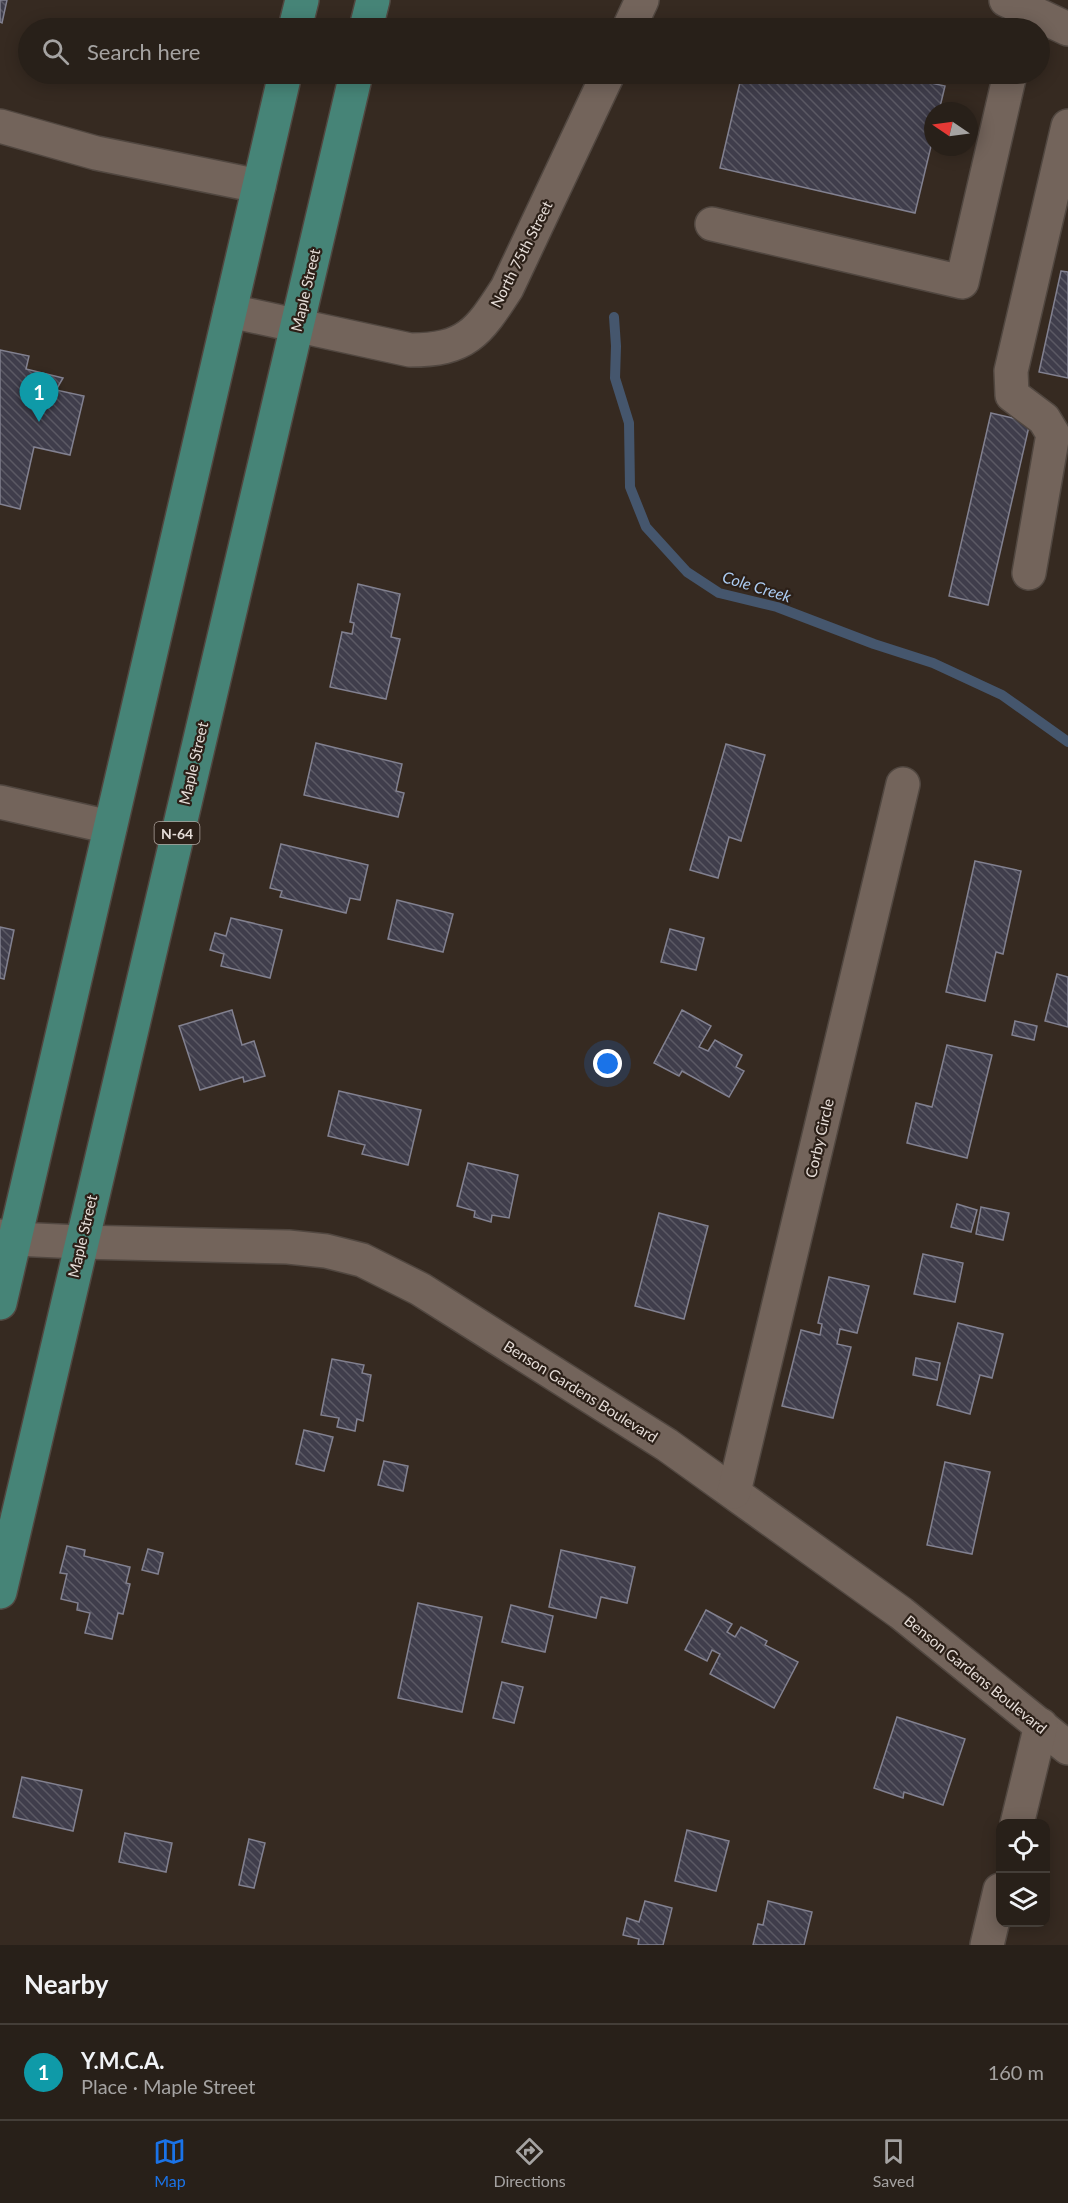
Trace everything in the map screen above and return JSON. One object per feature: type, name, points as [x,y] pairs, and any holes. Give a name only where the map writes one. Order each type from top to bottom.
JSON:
[{"type":"main road","points":[[298,18],[302,0]]},
{"type":"main road","points":[[368,18],[373,0]]},
{"type":"main road","points":[[0,1303],[7,1238],[110,827],[283,84]]},
{"type":"main road","name":"Maple Street","points":[[0,1592],[354,84]]},
{"type":"street","points":[[634,18],[642,0]]},
{"type":"street","points":[[1017,12],[1036,18]]},
{"type":"street","points":[[1050,22],[1068,28]]},
{"type":"street","name":"North 75th Street","points":[[230,310],[410,350],[435,350],[456,345],[485,321],[507,288],[603,84]]},
{"type":"street","points":[[712,224],[962,282],[1008,84]]},
{"type":"street","points":[[0,126],[96,153],[259,186]]},
{"type":"street","points":[[1029,573],[1053,434],[1044,419],[1012,395],[1011,370],[1068,126]]},
{"type":"street","name":"Corby Circle","points":[[734,1492],[903,784]]},
{"type":"street","points":[[0,802],[110,827]]},
{"type":"street","name":"Benson Gardens Boulevard","points":[[7,1238],[288,1247],[326,1251],[362,1260],[429,1296],[667,1445],[901,1613],[1068,1748]]},
{"type":"street","points":[[1018,1819],[1041,1725]]},
{"type":"street","points":[[987,1945],[996,1907]]},
{"type":"building","points":[[0,0],[7,0],[2,23],[0,22]]},
{"type":"building","points":[[740,84],[936,84],[945,86],[941,102],[924,102],[924,156],[929,156],[915,213],[720,168]]},
{"type":"building","points":[[1061,271],[1068,272],[1068,378],[1039,372]]},
{"type":"building","points":[[0,350],[29,356],[26,369],[63,378],[56,390],[84,396],[70,455],[34,447],[20,509],[0,504]]},
{"type":"building","points":[[991,413],[1030,422],[988,605],[949,596]]},
{"type":"building","points":[[358,584],[400,594],[391,637],[400,639],[386,699],[330,687],[342,632],[352,634],[354,623],[350,622]]},
{"type":"building","points":[[316,743],[402,764],[396,791],[404,793],[398,817],[304,795]]},
{"type":"building","points":[[726,744],[765,755],[741,841],[729,837],[718,878],[690,870]]},
{"type":"building","points":[[281,844],[368,865],[360,900],[350,898],[346,913],[280,897],[282,891],[270,888]]},
{"type":"building","points":[[975,861],[1021,871],[1003,954],[996,952],[985,1001],[946,992]]},
{"type":"building","points":[[397,900],[453,914],[443,952],[388,939]]},
{"type":"building","points":[[231,918],[282,930],[270,978],[221,966],[224,954],[210,950],[215,933],[226,936]]},
{"type":"building","points":[[0,927],[14,930],[4,979],[0,978]]},
{"type":"building","points":[[670,929],[704,938],[696,970],[661,962]]},
{"type":"building","points":[[1057,974],[1068,977],[1068,1027],[1045,1021]]},
{"type":"building","points":[[232,1010],[242,1045],[254,1041],[265,1076],[244,1082],[243,1077],[200,1090],[179,1026]]},
{"type":"building","points":[[682,1010],[711,1026],[699,1047],[708,1051],[715,1040],[742,1055],[736,1067],[744,1071],[729,1097],[682,1071],[679,1076],[654,1063]]},
{"type":"building","points":[[1015,1021],[1037,1026],[1034,1040],[1012,1035]]},
{"type":"building","points":[[947,1045],[992,1055],[967,1158],[907,1143],[916,1103],[932,1107]]},
{"type":"building","points":[[339,1091],[421,1110],[408,1165],[362,1154],[365,1145],[328,1136]]},
{"type":"building","points":[[468,1163],[518,1175],[509,1218],[492,1215],[491,1222],[474,1217],[475,1211],[457,1206]]},
{"type":"building","points":[[957,1204],[977,1210],[971,1232],[951,1227]]},
{"type":"building","points":[[981,1207],[1009,1213],[1003,1240],[976,1234]]},
{"type":"building","points":[[659,1213],[708,1226],[684,1319],[635,1306]]},
{"type":"building","points":[[923,1254],[963,1263],[955,1302],[914,1294]]},
{"type":"building","points":[[829,1277],[869,1286],[857,1333],[840,1329],[837,1344],[851,1347],[833,1418],[782,1406],[801,1330],[820,1335],[822,1324],[818,1323]]},
{"type":"building","points":[[958,1323],[1003,1334],[992,1378],[980,1375],[970,1414],[937,1405]]},
{"type":"building","points":[[916,1358],[940,1363],[937,1380],[913,1375]]},
{"type":"building","points":[[332,1359],[364,1365],[362,1373],[371,1375],[363,1421],[357,1419],[355,1431],[337,1427],[339,1418],[321,1415]]},
{"type":"building","points":[[304,1430],[333,1437],[324,1471],[296,1464]]},
{"type":"building","points":[[384,1461],[408,1466],[403,1491],[378,1485]]},
{"type":"building","points":[[945,1462],[990,1472],[972,1554],[927,1545]]},
{"type":"building","points":[[67,1546],[85,1550],[84,1556],[130,1567],[126,1583],[130,1584],[123,1614],[118,1613],[112,1639],[85,1633],[90,1613],[77,1610],[78,1603],[61,1599],[67,1574],[60,1573]]},
{"type":"building","points":[[148,1549],[163,1553],[158,1574],[142,1570]]},
{"type":"building","points":[[561,1550],[635,1567],[627,1603],[601,1597],[596,1618],[549,1607]]},
{"type":"building","points":[[418,1603],[482,1617],[462,1712],[398,1698]]},
{"type":"building","points":[[511,1605],[553,1616],[545,1652],[502,1642]]},
{"type":"building","points":[[706,1610],[732,1624],[727,1632],[735,1637],[741,1627],[767,1641],[765,1645],[798,1662],[774,1708],[710,1674],[720,1654],[712,1650],[707,1661],[685,1650]]},
{"type":"building","points":[[502,1682],[523,1687],[514,1723],[493,1718]]},
{"type":"building","points":[[897,1717],[965,1739],[943,1805],[904,1792],[903,1798],[874,1788]]},
{"type":"building","points":[[22,1777],[82,1790],[73,1831],[13,1817]]},
{"type":"building","points":[[687,1830],[729,1841],[716,1891],[675,1881]]},
{"type":"building","points":[[125,1833],[172,1843],[166,1872],[119,1862]]},
{"type":"building","points":[[249,1839],[265,1843],[254,1888],[239,1885]]},
{"type":"building","points":[[645,1901],[672,1908],[663,1945],[638,1945],[639,1939],[623,1935],[627,1918],[639,1922]]},
{"type":"building","points":[[768,1901],[812,1912],[804,1945],[753,1945],[758,1924],[763,1925]]},
{"type":"waterway","name":"Cole Creek","points":[[614,317],[615,378],[629,423],[630,487],[646,527],[687,572],[719,593],[777,607],[874,644],[933,663],[1002,695],[1068,742]]},
{"type":"place","name":"Y.M.C.A.","points":[[39,422]]}]
